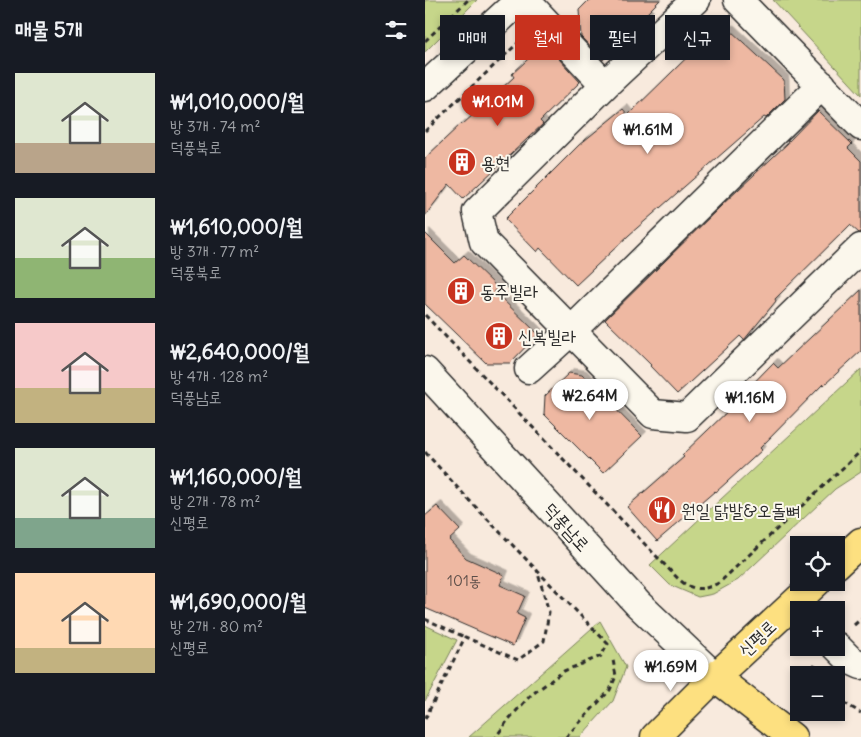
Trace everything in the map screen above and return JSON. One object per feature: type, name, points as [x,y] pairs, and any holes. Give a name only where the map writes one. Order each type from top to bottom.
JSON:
[{"type":"main road","points":[[845,557],[861,542]]},
{"type":"main road","name":"신평로","points":[[655,737],[715,677],[790,614]]},
{"type":"main road","points":[[715,677],[792,737]]},
{"type":"street","points":[[425,87],[520,0]]},
{"type":"street","points":[[525,0],[538,15]]},
{"type":"street","points":[[696,0],[605,85],[477,212],[485,242],[653,414],[687,417],[861,248]]},
{"type":"street","points":[[738,0],[861,126]]},
{"type":"street","points":[[580,59],[605,85]]},
{"type":"street","points":[[529,369],[571,331],[822,85]]},
{"type":"street","name":"덕풍남로","points":[[425,371],[638,604],[715,677]]},
{"type":"street","points":[[845,655],[850,660],[861,665]]},
{"type":"path","points":[[425,41],[468,0]]},
{"type":"path","points":[[425,131],[515,46]]},
{"type":"path","points":[[425,315],[679,579],[685,585],[693,588],[705,589],[720,582],[861,451]]},
{"type":"path","points":[[425,452],[608,644],[601,656],[564,671],[531,695],[495,737]]},
{"type":"path","points":[[425,619],[518,660],[544,641],[549,612],[537,570]]},
{"type":"path","points":[[425,719],[465,636]]},
{"type":"path","points":[[566,737],[610,690],[615,676],[613,660]]},
{"type":"path","points":[[845,704],[861,714]]},
{"type":"green space","points":[[425,0],[477,0],[462,15],[440,15],[440,37],[425,52]]},
{"type":"green space","points":[[773,0],[861,0],[861,95]]},
{"type":"green space","points":[[861,369],[861,472],[835,489],[738,580],[713,594],[698,597],[670,585],[650,565]]},
{"type":"green space","points":[[600,621],[626,667],[613,701],[580,737],[469,737]]},
{"type":"green space","points":[[425,625],[457,640],[425,701]]},
{"type":"building","points":[[589,0],[660,0],[647,13],[649,15],[590,15],[590,46],[581,37],[579,10]]},
{"type":"building","points":[[730,30],[784,80],[785,99],[766,118],[764,117],[629,235],[576,285],[540,248],[537,252],[505,219],[579,145],[623,109],[628,115],[684,60],[730,60]]},
{"type":"building","points":[[527,60],[560,60],[580,82],[540,121],[543,124],[463,199],[449,184],[425,216],[425,158],[514,77],[512,74]]},
{"type":"building","points":[[818,111],[852,144],[848,148],[861,161],[861,233],[850,225],[775,299],[776,301],[744,340],[740,336],[677,394],[651,365],[605,320],[788,143],[787,141]]},
{"type":"building","points":[[425,233],[455,263],[464,255],[498,288],[494,291],[538,334],[510,363],[486,363],[425,304]]},
{"type":"building","points":[[861,290],[861,351],[823,384],[760,448],[762,450],[716,492],[657,541],[627,507],[684,457],[682,455],[732,407],[773,363],[778,368]]},
{"type":"building","points":[[569,373],[582,375],[642,436],[603,473],[544,414],[545,396]]},
{"type":"building","points":[[437,506],[460,530],[449,540],[466,558],[504,575],[500,585],[525,596],[517,614],[525,618],[513,646],[425,608],[425,516]]},
{"type":"place","name":"용현","points":[[462,162]]},
{"type":"place","name":"동주빌라","points":[[461,291]]},
{"type":"place","name":"신복빌라","points":[[499,336]]},
{"type":"place","name":"원일 닭발&오돌뼈","points":[[662,510]]}]
